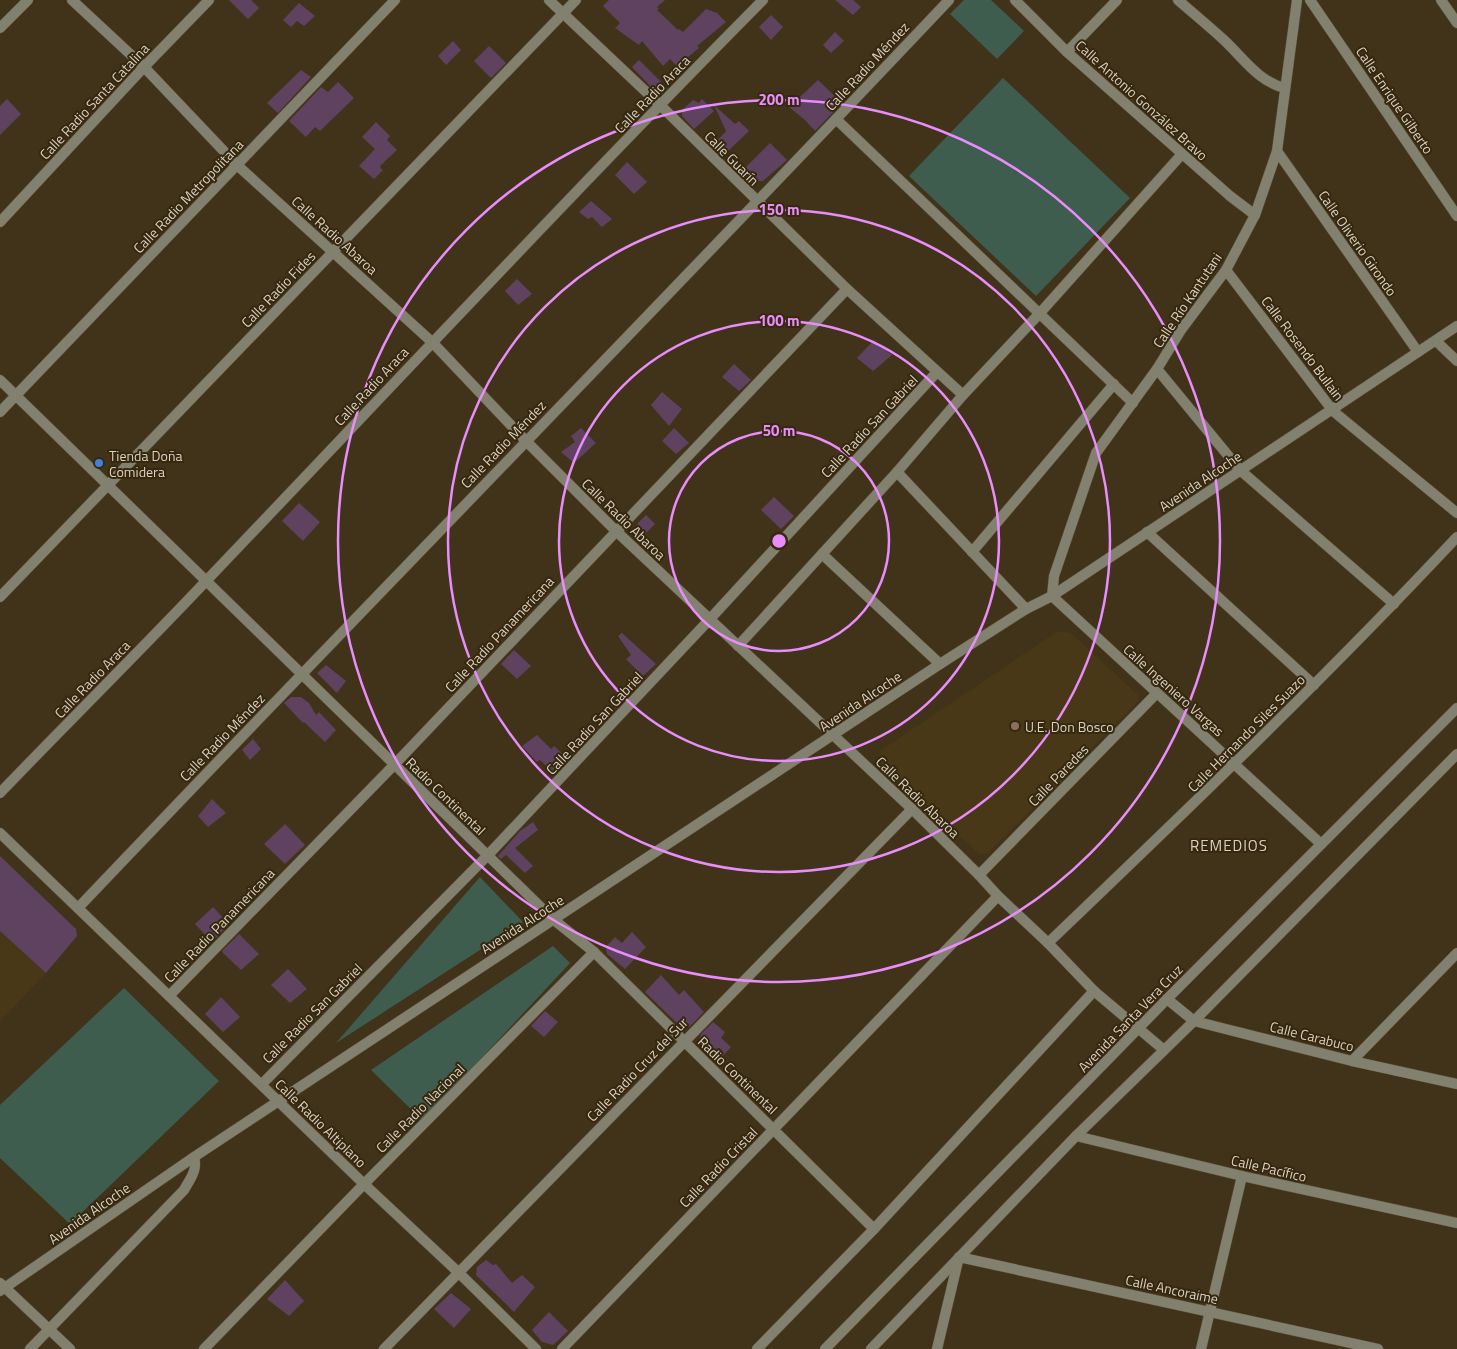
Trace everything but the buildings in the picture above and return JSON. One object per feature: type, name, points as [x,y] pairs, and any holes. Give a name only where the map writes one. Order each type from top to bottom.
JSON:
[{"type":"street","points":[[0,28],[28,0]]},
{"type":"street","name":"Calle Radio Abaroa","points":[[72,0],[144,67],[237,165],[432,342],[526,441],[616,531],[912,809],[1094,991],[1164,1050]]},
{"type":"street","name":"Calle Radio Santa Catalina","points":[[0,222],[209,0]]},
{"type":"street","name":"Calle Radio Metropolitana","points":[[0,412],[395,0]]},
{"type":"street","name":"Calle Guarín","points":[[549,0],[660,105],[848,289],[963,395]]},
{"type":"street","name":"Calle Radio Fides","points":[[0,597],[576,0]]},
{"type":"street","name":"Calle Radio Araca","points":[[0,793],[207,580],[660,105],[764,0]]},
{"type":"street","name":"Calle Radio Méndez","points":[[78,908],[949,0]]},
{"type":"street","name":"Calle Antonio González Bravo","points":[[1015,0],[1067,52],[1254,215]]},
{"type":"street","points":[[1067,52],[1117,0]]},
{"type":"street","points":[[1178,0],[1227,43],[1265,81],[1286,88]]},
{"type":"street","name":"Calle Río Kantutani","points":[[1052,596],[1054,576],[1096,453],[1157,369],[1181,330],[1226,270],[1254,215],[1277,151],[1297,0]]},
{"type":"street","name":"Calle Enrique Gilberto","points":[[1310,0],[1457,216]]},
{"type":"street","points":[[1441,0],[1457,23]]},
{"type":"street","points":[[836,119],[1133,403]]},
{"type":"street","name":"Calle Oliverio Girondo","points":[[1277,151],[1418,352]]},
{"type":"street","points":[[738,646],[1182,154]]},
{"type":"street","name":"Calle Rosendo Bullain","points":[[1226,270],[1332,411],[1457,513]]},
{"type":"street","name":"Calle Radio Panamericana","points":[[169,996],[394,766],[848,289]]},
{"type":"street","name":"Avenida Alcoche","points":[[280,1101],[940,664],[1026,609],[1052,596],[1457,326]]},
{"type":"street","points":[[1436,341],[1457,361]]},
{"type":"street","points":[[1157,369],[1240,470],[1394,604]]},
{"type":"street","name":"Calle Radio San Gabriel","points":[[262,1084],[488,855],[710,619],[937,372]]},
{"type":"street","name":"Radio Continental","points":[[0,380],[207,580],[394,766],[554,920],[594,952],[874,1229]]},
{"type":"street","points":[[972,552],[1114,384]]},
{"type":"street","points":[[896,472],[1026,609]]},
{"type":"street","points":[[1147,532],[1314,685]]},
{"type":"street","name":"Calle Hernando Siles Suazo","points":[[1048,943],[1235,764],[1394,604],[1457,537]]},
{"type":"street","points":[[822,554],[940,664]]},
{"type":"street","name":"Calle Ingeniero Vargas","points":[[1052,596],[1156,694],[1321,844]]},
{"type":"street","name":"Calle Paredes","points":[[979,875],[1156,694]]},
{"type":"street","name":"Avenida Santa Vera Cruz","points":[[825,1349],[1167,999],[1457,708]]},
{"type":"street","points":[[871,1349],[1076,1136],[1194,1021],[1457,754]]},
{"type":"street","name":"Calle Radio Cruz del Sur","points":[[384,1349],[683,1041],[912,809]]},
{"type":"street","name":"Calle Radio Altiplano","points":[[0,833],[536,1349]]},
{"type":"street","name":"Calle Radio Cristal","points":[[562,1349],[998,896]]},
{"type":"street","name":"Calle Radio Nacional","points":[[204,1349],[594,952]]},
{"type":"street","points":[[1352,1061],[1457,953]]},
{"type":"street","points":[[757,1349],[874,1229],[1094,991]]},
{"type":"street","name":"Calle Carabuco","points":[[1167,999],[1194,1021],[1352,1061],[1457,1084]]},
{"type":"street","points":[[30,1349],[184,1190],[195,1172],[194,1157],[280,1101]]},
{"type":"street","name":"Calle Pacífico","points":[[1076,1136],[1242,1176],[1457,1223]]},
{"type":"street","name":"Avenida Alcoche","points":[[2,1288],[194,1157]]},
{"type":"street","points":[[1201,1349],[1242,1176]]},
{"type":"street","points":[[937,1349],[959,1257]]},
{"type":"street","name":"Calle Ancoraime","points":[[959,1257],[1378,1349]]},
{"type":"street","points":[[2,1288],[70,1349]]},
{"type":"shaded area","name":"U.E. Don Bosco","points":[[1058,631],[1071,633],[1139,696],[1138,701],[988,853],[979,854],[879,760],[880,751]]},
{"type":"shaded area","points":[[0,931],[46,973],[0,1021]]},
{"type":"green space","points":[[964,0],[991,0],[1024,31],[997,59],[950,14]]},
{"type":"green space","points":[[1003,78],[1130,198],[1036,296],[909,176]]},
{"type":"green space","points":[[480,877],[523,922],[336,1043]]},
{"type":"green space","points":[[553,946],[570,963],[423,1121],[371,1070]]},
{"type":"green space","points":[[124,988],[219,1081],[70,1224],[0,1158],[0,1105]]},
{"type":"place","name":"Tienda Doña Comidera","points":[[99,463]]},
{"type":"place","name":"U.E. Don Bosco","points":[[1015,726]]},
{"type":"district","name":"REMEDIOS","points":[[1229,845]]}]
